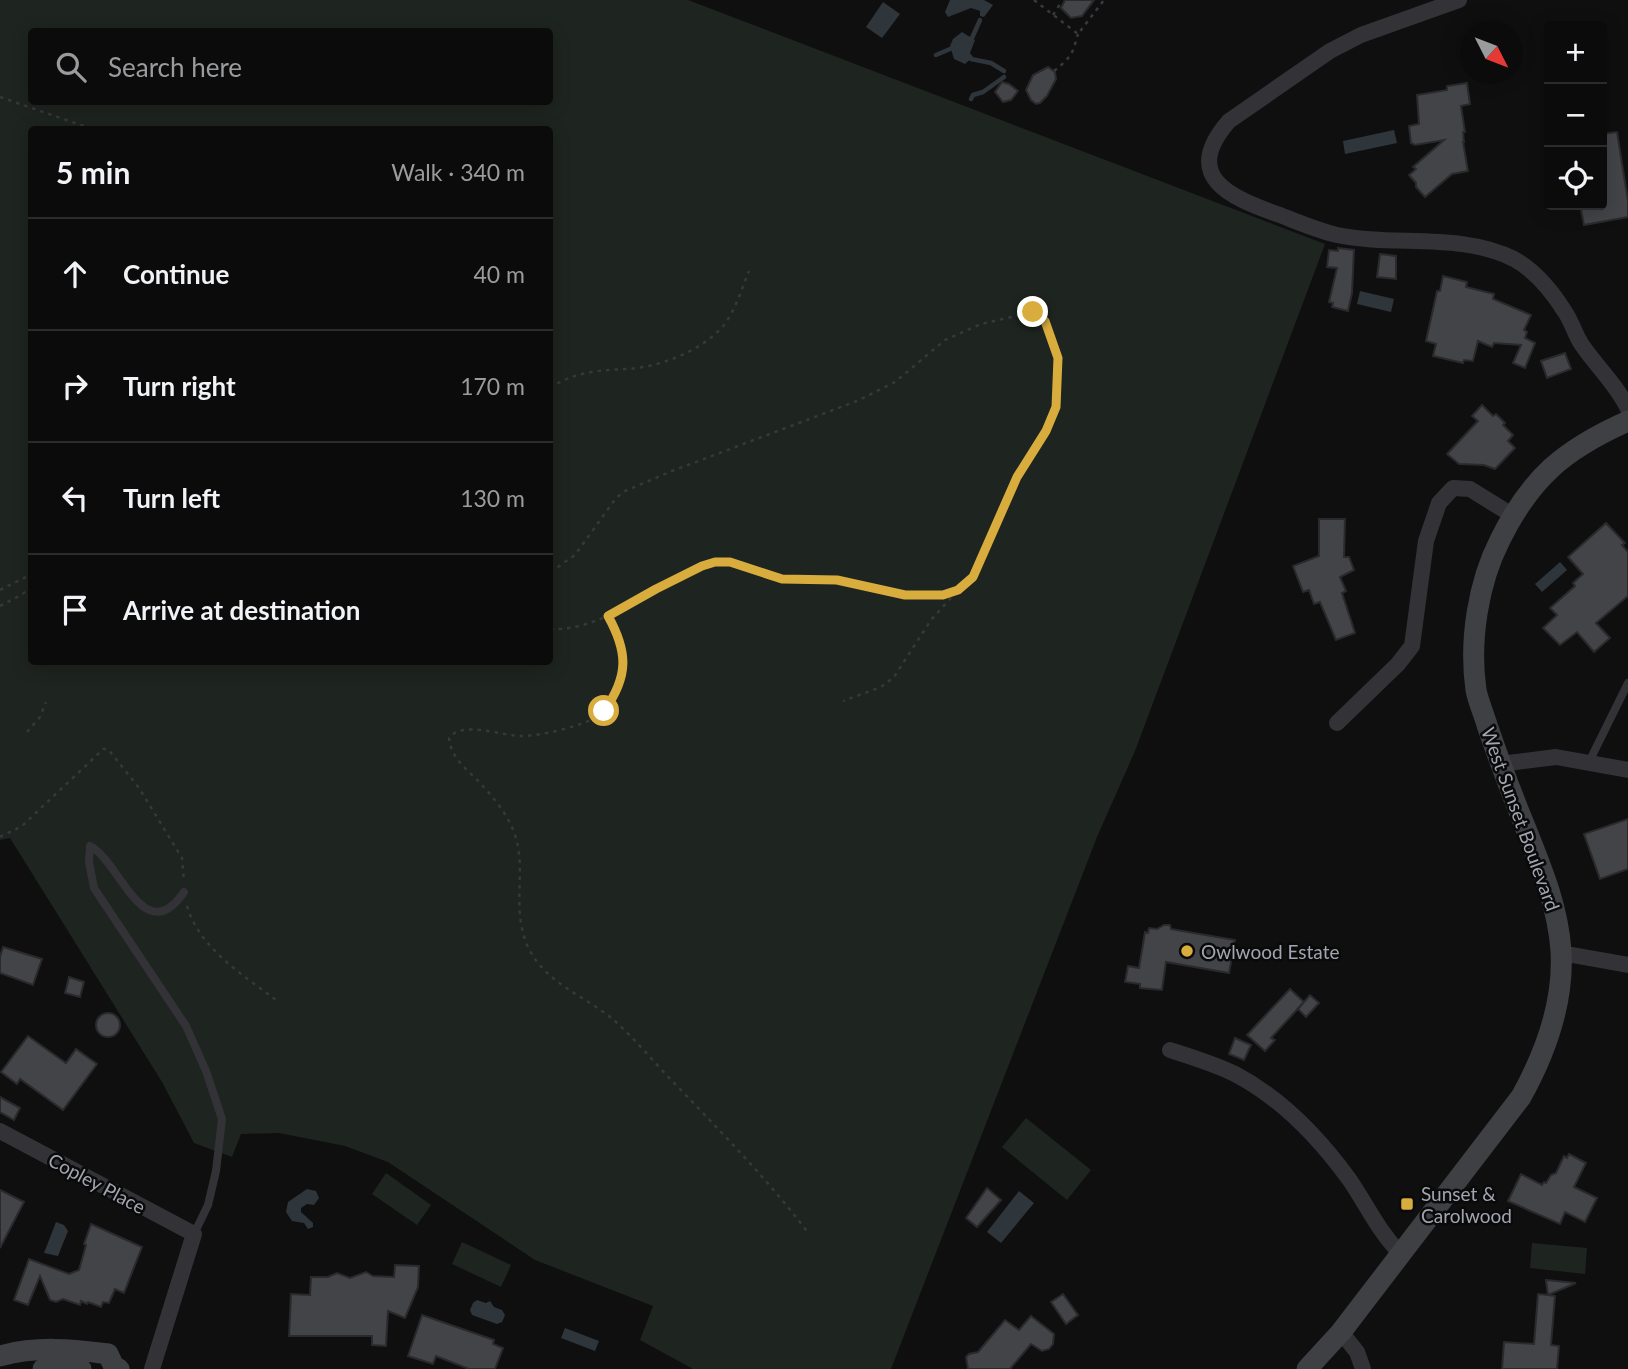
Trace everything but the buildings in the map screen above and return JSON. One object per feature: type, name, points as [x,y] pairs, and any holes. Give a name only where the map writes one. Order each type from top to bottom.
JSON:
[{"type":"main road","name":"West Sunset Boulevard","points":[[1307,1369],[1341,1332],[1521,1097],[1550,1034],[1557,1004],[1561,953],[1553,898],[1500,764],[1476,690],[1475,648],[1479,600],[1488,567],[1512,515],[1529,491],[1556,461],[1595,436],[1628,421]]},
{"type":"main road","points":[[0,1356],[52,1349],[84,1351],[108,1354],[115,1368]]},
{"type":"main road","points":[[43,1369],[80,1369]]},
{"type":"street","points":[[1459,0],[1362,34],[1341,45],[1229,121],[1217,134],[1210,148],[1212,176],[1224,191],[1244,202],[1335,235],[1485,248],[1515,260],[1542,279],[1566,313],[1580,343],[1620,394],[1628,409]]},
{"type":"street","points":[[1337,723],[1398,664],[1412,646],[1426,541],[1439,503],[1453,488],[1470,489],[1512,515]]},
{"type":"street","points":[[1500,764],[1556,757],[1628,769]]},
{"type":"street","points":[[1561,953],[1628,965]]},
{"type":"street","points":[[1170,1050],[1236,1074],[1271,1097],[1301,1122],[1334,1158],[1383,1236],[1401,1254]]},
{"type":"street","name":"Copley Place","points":[[0,1131],[194,1234]]},
{"type":"street","points":[[152,1369],[194,1234]]},
{"type":"street","points":[[1341,1332],[1357,1352],[1363,1369]]},
{"type":"lane","points":[[1589,762],[1628,683]]},
{"type":"lane","points":[[184,892],[175,905],[162,913],[150,911],[140,904],[90,846],[89,862],[94,888],[186,1026],[206,1071],[222,1119],[216,1171],[208,1205],[194,1234]]},
{"type":"path","points":[[1034,0],[1078,34]]},
{"type":"path","points":[[1054,71],[1072,55],[1078,34],[1104,0]]},
{"type":"path","points":[[1053,15],[1060,4]]},
{"type":"path","points":[[0,97],[83,126]]},
{"type":"path","points":[[553,386],[579,375],[606,369],[654,367],[677,358],[723,326],[749,271]]},
{"type":"path","points":[[553,570],[575,555],[616,498],[625,491],[857,401],[895,382],[945,340],[981,324],[1033,312],[1045,321],[1058,358],[1056,407],[1046,431],[1017,477],[973,577],[931,620],[894,677],[881,687],[843,701]]},
{"type":"path","points":[[553,629],[564,630],[608,616],[656,589],[715,562],[730,562],[782,579],[837,580],[905,595],[943,595],[958,590]]},
{"type":"path","points":[[0,590],[28,576]]},
{"type":"path","points":[[0,606],[28,590]]},
{"type":"path","points":[[608,616],[624,654],[615,691],[604,711],[595,718],[544,733],[520,736],[464,729],[454,732],[449,738],[450,746],[456,759],[498,804],[515,834],[519,861],[520,922],[528,947],[540,967],[615,1022],[754,1165],[808,1234]]},
{"type":"path","points":[[27,732],[40,717],[46,702]]},
{"type":"path","points":[[0,837],[22,826],[103,749],[108,749],[148,801],[182,858],[184,892],[196,927],[225,960],[276,1000]]},
{"type":"path","points":[[113,754],[118,751]]},
{"type":"shaded area","points":[[0,0],[688,0],[1325,244],[1135,751],[1097,837],[891,1369],[693,1369],[640,1340],[653,1306],[535,1260],[388,1162],[345,1146],[279,1133],[241,1134],[232,1157],[194,1143],[162,1082],[10,838],[0,840]]},
{"type":"shaded area","points":[[950,0],[984,0],[993,5],[984,17],[980,16],[980,11],[971,8],[948,17],[945,12]]},
{"type":"shaded area","points":[[883,2],[900,14],[882,38],[866,27]]},
{"type":"shaded area","points":[[962,32],[975,40],[970,53],[973,57],[965,64],[954,59],[950,46],[953,39]]},
{"type":"shaded area","points":[[1394,130],[1397,143],[1345,154],[1343,141]]},
{"type":"shaded area","points":[[1360,291],[1394,299],[1391,312],[1357,304]]},
{"type":"shaded area","points":[[1560,562],[1567,570],[1542,592],[1535,584]]},
{"type":"shaded area","points":[[1026,1118],[1091,1170],[1067,1200],[1002,1147]]},
{"type":"shaded area","points":[[386,1173],[431,1205],[417,1225],[372,1194]]},
{"type":"shaded area","points":[[307,1189],[316,1191],[319,1198],[314,1205],[307,1204],[301,1208],[301,1212],[313,1223],[313,1227],[308,1229],[304,1223],[292,1221],[286,1212],[288,1202]]},
{"type":"shaded area","points":[[1019,1191],[1034,1203],[1001,1243],[987,1232]]},
{"type":"shaded area","points":[[56,1222],[64,1225],[68,1231],[58,1256],[44,1253]]},
{"type":"shaded area","points":[[462,1242],[511,1265],[501,1287],[452,1264]]},
{"type":"shaded area","points":[[1532,1243],[1587,1248],[1585,1274],[1530,1268]]},
{"type":"shaded area","points":[[477,1300],[486,1303],[490,1301],[494,1307],[502,1310],[505,1315],[502,1322],[497,1324],[472,1315],[470,1310]]},
{"type":"shaded area","points":[[565,1328],[599,1341],[595,1351],[561,1338]]},
{"type":"waterway","points":[[972,38],[980,20]]},
{"type":"waterway","points":[[936,55],[950,49]]},
{"type":"waterway","points":[[971,59],[991,63],[1004,71]]},
{"type":"waterway","points":[[971,99],[973,95],[983,92],[1004,77]]},
{"type":"place","name":"Owlwood Estate","points":[[1187,951]]},
{"type":"place","name":"Sunset & Carolwood","points":[[1407,1204]]},
{"type":"route","points":[[604,711],[620,678],[624,654],[608,616],[702,566],[715,562],[730,562],[782,579],[837,580],[905,595],[943,595],[958,590],[973,577],[1017,477],[1046,431],[1056,407],[1058,358],[1045,321],[1033,312]]}]
